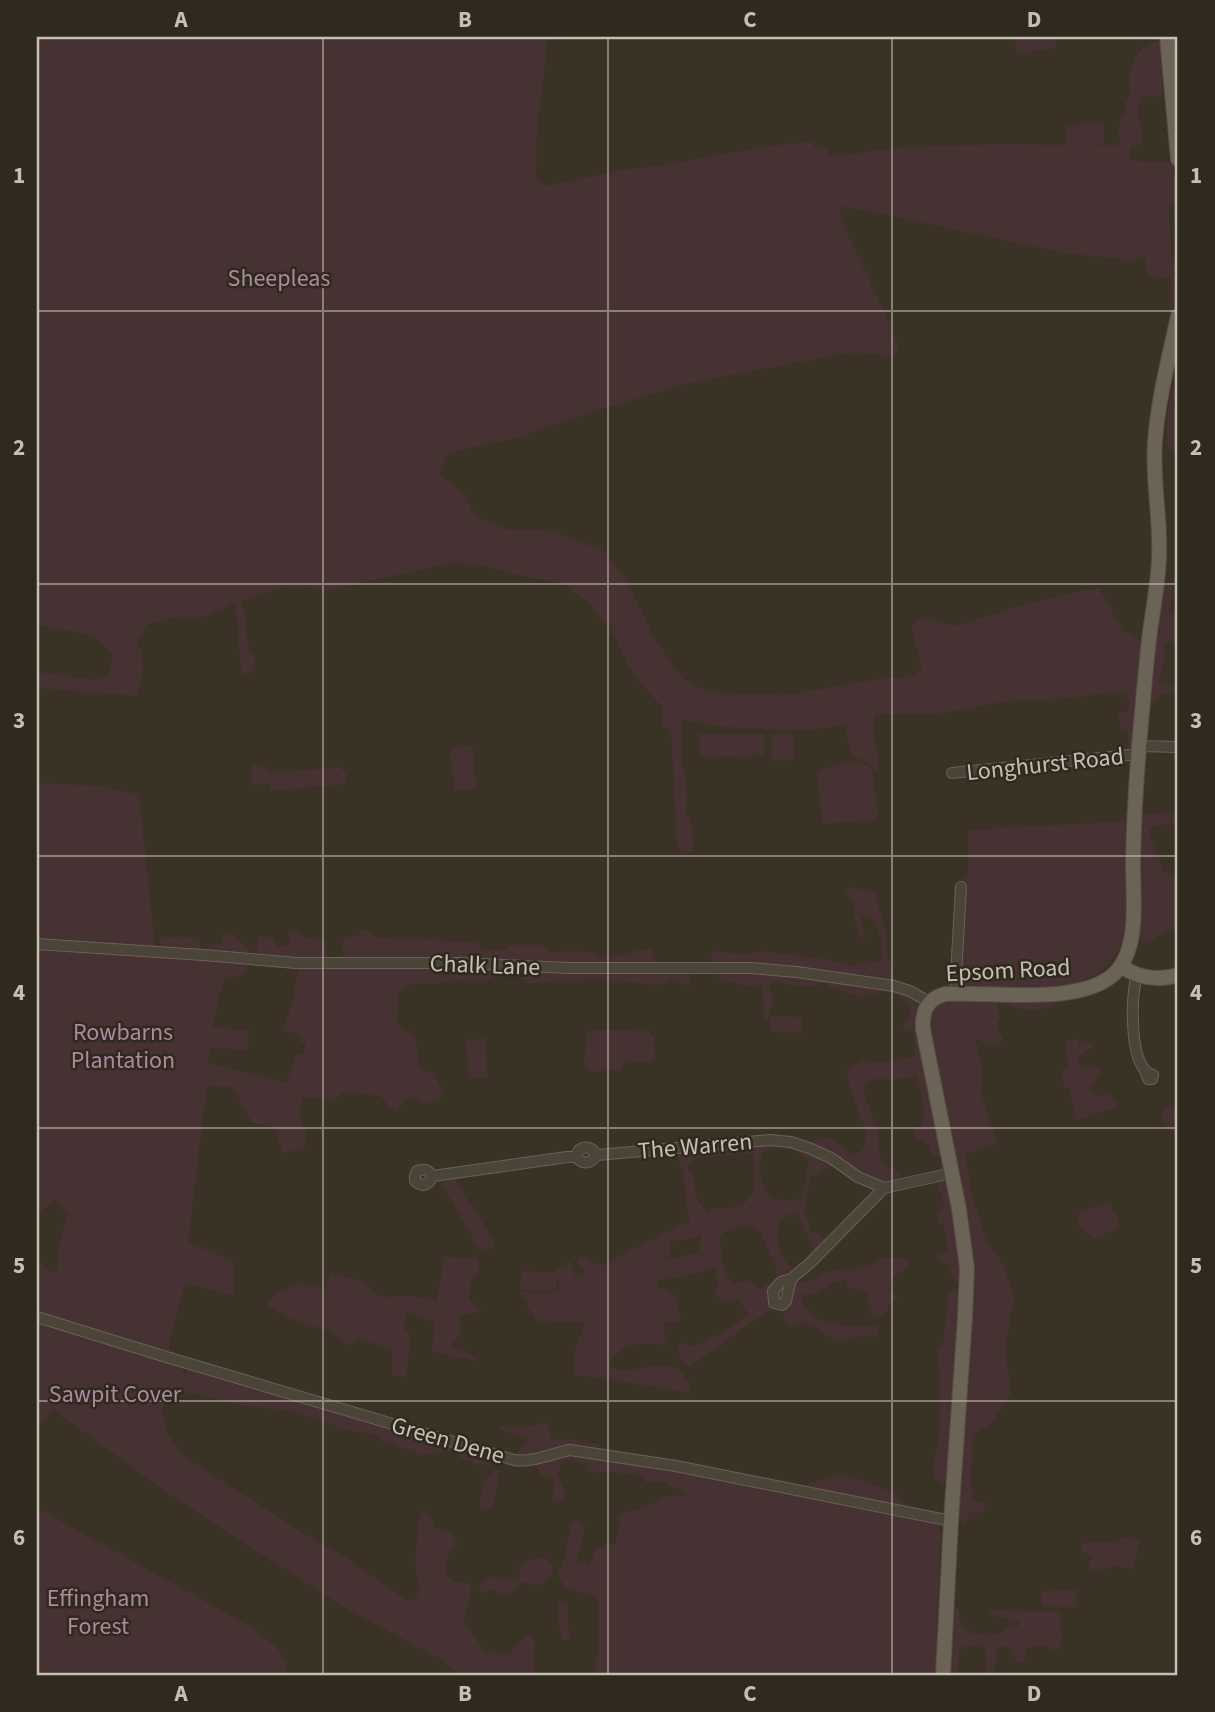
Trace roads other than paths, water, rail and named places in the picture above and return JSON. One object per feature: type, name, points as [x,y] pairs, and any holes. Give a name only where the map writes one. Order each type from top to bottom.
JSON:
[{"type":"main road","points":[[1167,37],[1178,159]]},
{"type":"main road","points":[[1178,316],[1156,425],[1154,457],[1160,558],[1148,646],[1139,750],[1133,923],[1128,952],[1121,966],[1137,975],[1156,978],[1178,975]]},
{"type":"main road","name":"Epsom Road","points":[[943,1675],[967,1268],[960,1209],[923,1029],[925,1009],[936,996],[955,993],[1061,994],[1082,990],[1106,980],[1121,966]]},
{"type":"street","name":"Longhurst Road","points":[[952,773],[1178,747]]},
{"type":"street","points":[[955,993],[961,887]]},
{"type":"street","name":"Chalk Lane","points":[[37,944],[203,954],[296,963],[751,968],[894,986],[910,991],[929,1002]]},
{"type":"street","points":[[1137,975],[1133,986],[1135,1041],[1139,1061],[1145,1071]]},
{"type":"street","name":"The Warren","points":[[433,1176],[576,1157],[580,1162],[587,1163],[593,1161],[597,1155],[754,1141],[791,1142],[809,1148],[831,1158],[858,1177],[884,1188]]},
{"type":"street","points":[[791,1279],[884,1188],[952,1172]]},
{"type":"street","name":"Green Dene","points":[[37,1317],[514,1460],[531,1460],[570,1450],[764,1482],[951,1521]]},
{"type":"park label","name":"Sheepleas","points":[[279,278]]},
{"type":"park label","name":"Rowbarns Plantation","points":[[123,1046]]},
{"type":"park label","name":"Sawpit Cover","points":[[115,1394]]},
{"type":"park label","name":"Effingham Forest","points":[[98,1612]]}]
